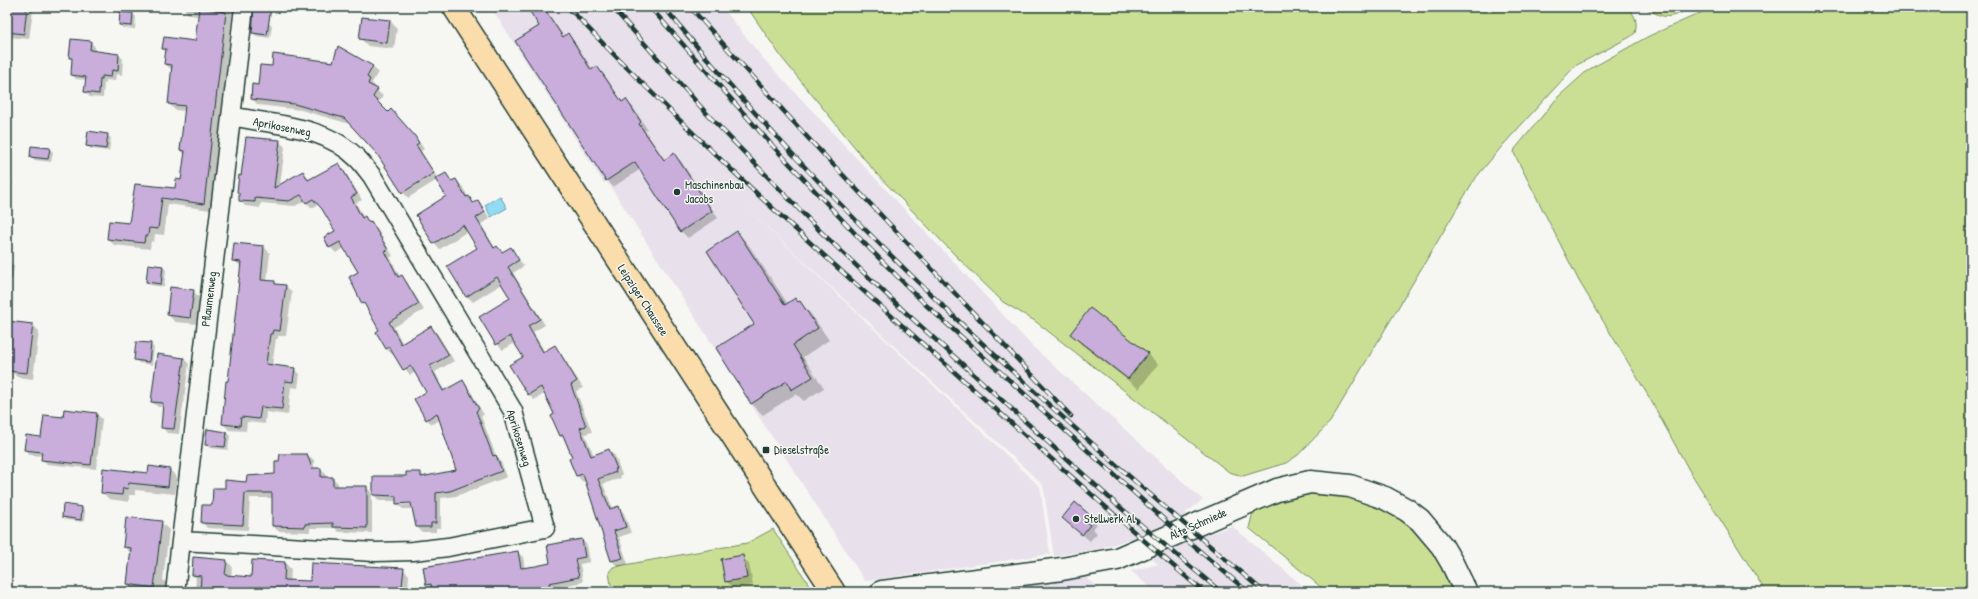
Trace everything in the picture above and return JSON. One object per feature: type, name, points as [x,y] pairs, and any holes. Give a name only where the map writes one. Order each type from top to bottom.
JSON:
[{"type":"main road","name":"Leipziger Chaussee","points":[[454,7],[834,592]]},
{"type":"street","name":"Pflaumenweg","points":[[175,592],[244,7]]},
{"type":"street","name":"Aprikosenweg","points":[[181,541],[374,552],[448,547],[545,528],[513,411],[372,176],[358,159],[327,137],[291,126],[231,116]]},
{"type":"street","name":"Alte Schmiede","points":[[882,592],[1062,569],[1116,559],[1277,490],[1310,482],[1350,486],[1385,498],[1407,510],[1425,526],[1442,546],[1466,592]]},
{"type":"shaded area","points":[[491,7],[722,7],[761,56],[1033,347],[1203,500],[1185,513],[1209,534],[1232,526],[1310,592],[1155,592],[1131,571],[1158,564],[1129,539],[1099,549],[1054,556],[1043,485],[739,201],[1040,487],[1050,554],[865,581],[607,181],[604,183]]},
{"type":"shaded area","points":[[1085,577],[1103,592],[964,592],[1047,578]]},
{"type":"green space","points":[[747,7],[1628,7],[1634,16],[1636,25],[1635,33],[1630,37],[1575,66],[1503,145],[1474,180],[1330,422],[1298,455],[1286,463],[1243,476],[1229,472],[1035,321],[1003,302],[956,256],[875,172],[782,58]]},
{"type":"green space","points":[[1644,7],[1694,7],[1674,15],[1664,16],[1652,12]]},
{"type":"green space","points":[[1714,7],[1971,7],[1971,592],[1766,592],[1689,470],[1649,397],[1579,281],[1514,153],[1515,149],[1558,97],[1588,70],[1649,36]]},
{"type":"green space","points":[[1336,491],[1386,507],[1428,540],[1457,592],[1327,592],[1249,528],[1254,508],[1290,493]]},
{"type":"green space","points":[[773,529],[808,583],[810,592],[612,592],[609,572],[613,567],[747,543]]},
{"type":"water","points":[[500,196],[507,208],[491,217],[485,205]]},
{"type":"building","points":[[7,7],[27,7],[24,34],[7,32]]},
{"type":"building","points":[[254,7],[271,7],[267,35],[252,33]]},
{"type":"building","points":[[527,7],[543,7],[563,37],[568,33],[591,70],[597,66],[622,102],[626,99],[641,122],[639,124],[664,160],[674,153],[712,211],[680,232],[635,162],[606,181],[515,41],[539,26]]},
{"type":"building","points":[[199,8],[226,12],[204,204],[162,198],[158,229],[149,228],[148,236],[145,236],[144,243],[107,239],[109,221],[129,223],[135,184],[175,188],[176,179],[181,180],[185,151],[180,150],[185,106],[168,104],[172,65],[164,64],[166,49],[162,49],[164,37],[195,41]]},
{"type":"building","points":[[120,12],[133,13],[132,26],[119,25]]},
{"type":"building","points":[[362,17],[390,20],[387,43],[359,39]]},
{"type":"building","points":[[71,39],[91,41],[90,50],[119,54],[118,71],[112,70],[111,77],[102,76],[102,79],[100,79],[99,94],[84,92],[86,77],[71,75],[72,58],[69,58]]},
{"type":"building","points":[[338,46],[373,66],[367,77],[370,79],[368,84],[378,89],[373,97],[388,112],[391,109],[415,136],[419,143],[416,145],[434,173],[402,193],[377,154],[344,118],[294,104],[251,99],[252,84],[258,85],[260,65],[272,66],[273,54],[333,62]]},
{"type":"building","points":[[88,131],[108,134],[106,149],[86,146]]},
{"type":"building","points":[[246,137],[280,140],[274,188],[303,171],[308,180],[339,163],[357,194],[351,197],[362,218],[365,216],[368,222],[371,221],[388,250],[385,251],[398,277],[402,275],[419,304],[389,322],[401,344],[431,326],[449,355],[430,366],[443,391],[463,380],[479,409],[476,411],[493,456],[496,455],[502,471],[450,491],[436,493],[436,523],[431,523],[431,527],[416,527],[411,503],[396,504],[396,496],[373,495],[373,476],[406,476],[406,472],[421,472],[421,477],[456,470],[437,413],[426,420],[414,399],[426,392],[411,366],[403,370],[389,347],[386,349],[376,332],[379,330],[364,303],[362,304],[349,277],[358,272],[340,242],[329,248],[324,237],[335,231],[322,209],[313,199],[306,203],[301,195],[289,201],[255,198],[255,202],[239,201],[239,193],[237,192],[239,175],[241,176]]},
{"type":"building","points":[[31,146],[50,148],[48,159],[30,157]]},
{"type":"building","points":[[446,173],[451,181],[456,179],[466,197],[469,196],[473,203],[478,200],[485,212],[476,218],[494,248],[497,246],[502,252],[511,247],[519,260],[508,267],[540,319],[528,326],[543,352],[555,345],[577,381],[571,385],[586,426],[580,428],[591,456],[609,449],[617,469],[615,469],[616,472],[598,479],[610,509],[619,506],[626,527],[614,531],[623,558],[611,561],[583,474],[576,476],[569,459],[572,457],[563,435],[560,436],[551,416],[554,414],[541,387],[528,395],[509,365],[523,357],[510,336],[496,345],[479,317],[510,298],[497,277],[466,297],[447,266],[477,248],[463,225],[433,244],[416,215],[446,196],[435,179]]},
{"type":"building","points":[[737,231],[785,305],[795,298],[798,302],[800,301],[818,328],[793,345],[813,377],[791,390],[787,381],[751,404],[716,348],[754,324],[707,251]]},
{"type":"building","points":[[234,243],[264,246],[261,280],[275,281],[275,284],[286,285],[280,331],[273,330],[272,334],[270,334],[266,364],[295,368],[293,382],[285,381],[282,409],[261,407],[259,419],[241,417],[240,426],[222,424],[241,262],[232,261]]},
{"type":"building","points":[[148,264],[163,266],[161,284],[146,282]]},
{"type":"building","points":[[170,287],[194,290],[190,318],[167,315]]},
{"type":"building","points":[[1090,308],[1148,353],[1128,379],[1070,334]]},
{"type":"building","points":[[7,321],[33,324],[27,373],[7,371]]},
{"type":"building","points":[[136,342],[151,343],[149,362],[134,360]]},
{"type":"building","points":[[157,354],[184,358],[174,429],[161,428],[163,403],[151,402]]},
{"type":"building","points":[[64,409],[97,413],[91,465],[41,460],[42,452],[24,450],[26,435],[41,437],[44,415],[63,417]]},
{"type":"building","points":[[207,429],[227,432],[225,447],[205,445]]},
{"type":"building","points":[[280,454],[307,454],[312,468],[321,468],[321,477],[333,477],[333,486],[367,486],[367,528],[333,527],[333,523],[305,524],[305,527],[272,526],[272,493],[245,493],[243,525],[201,523],[202,505],[212,505],[213,488],[225,488],[225,480],[246,482],[247,476],[275,474],[275,461],[279,461]]},
{"type":"building","points":[[149,466],[170,469],[168,487],[129,483],[128,489],[123,488],[122,495],[101,493],[103,468],[148,473]]},
{"type":"building","name":"Stellwerk Al","points":[[1075,502],[1091,516],[1086,522],[1090,525],[1082,535],[1062,518]]},
{"type":"building","points":[[63,504],[82,507],[81,520],[62,517]]},
{"type":"building","points":[[126,517],[162,521],[154,588],[127,584],[131,548],[123,547]]},
{"type":"building","points":[[582,539],[585,557],[575,559],[579,577],[549,583],[551,592],[433,592],[431,584],[426,585],[423,567],[518,551],[521,568],[536,566],[550,563],[547,545]]},
{"type":"building","points":[[743,555],[747,578],[725,582],[721,559]]},
{"type":"building","points":[[193,557],[227,560],[225,575],[251,577],[252,560],[285,562],[284,580],[310,581],[311,563],[404,568],[402,586],[399,586],[399,592],[261,592],[215,589],[215,592],[200,592],[201,576],[192,575]]},
{"type":"railway","points":[[568,7],[649,90],[776,211],[1053,461],[1204,592]]},
{"type":"railway","points":[[612,7],[708,115],[820,231],[904,311],[1115,503],[1221,592]]},
{"type":"railway","points":[[650,7],[770,143],[864,243],[926,305],[1189,542],[1248,592]]},
{"type":"railway","points":[[664,7],[732,87],[802,164],[875,240],[1027,385],[1105,455],[1264,592]]},
{"type":"railway","points":[[690,7],[808,138],[1071,416]]},
{"type":"place","name":"Maschinenbau Jacobs","points":[[677,192]]},
{"type":"place","name":"Dieselstraße","points":[[766,450]]},
{"type":"place","name":"Stellwerk Al","points":[[1076,519]]}]
